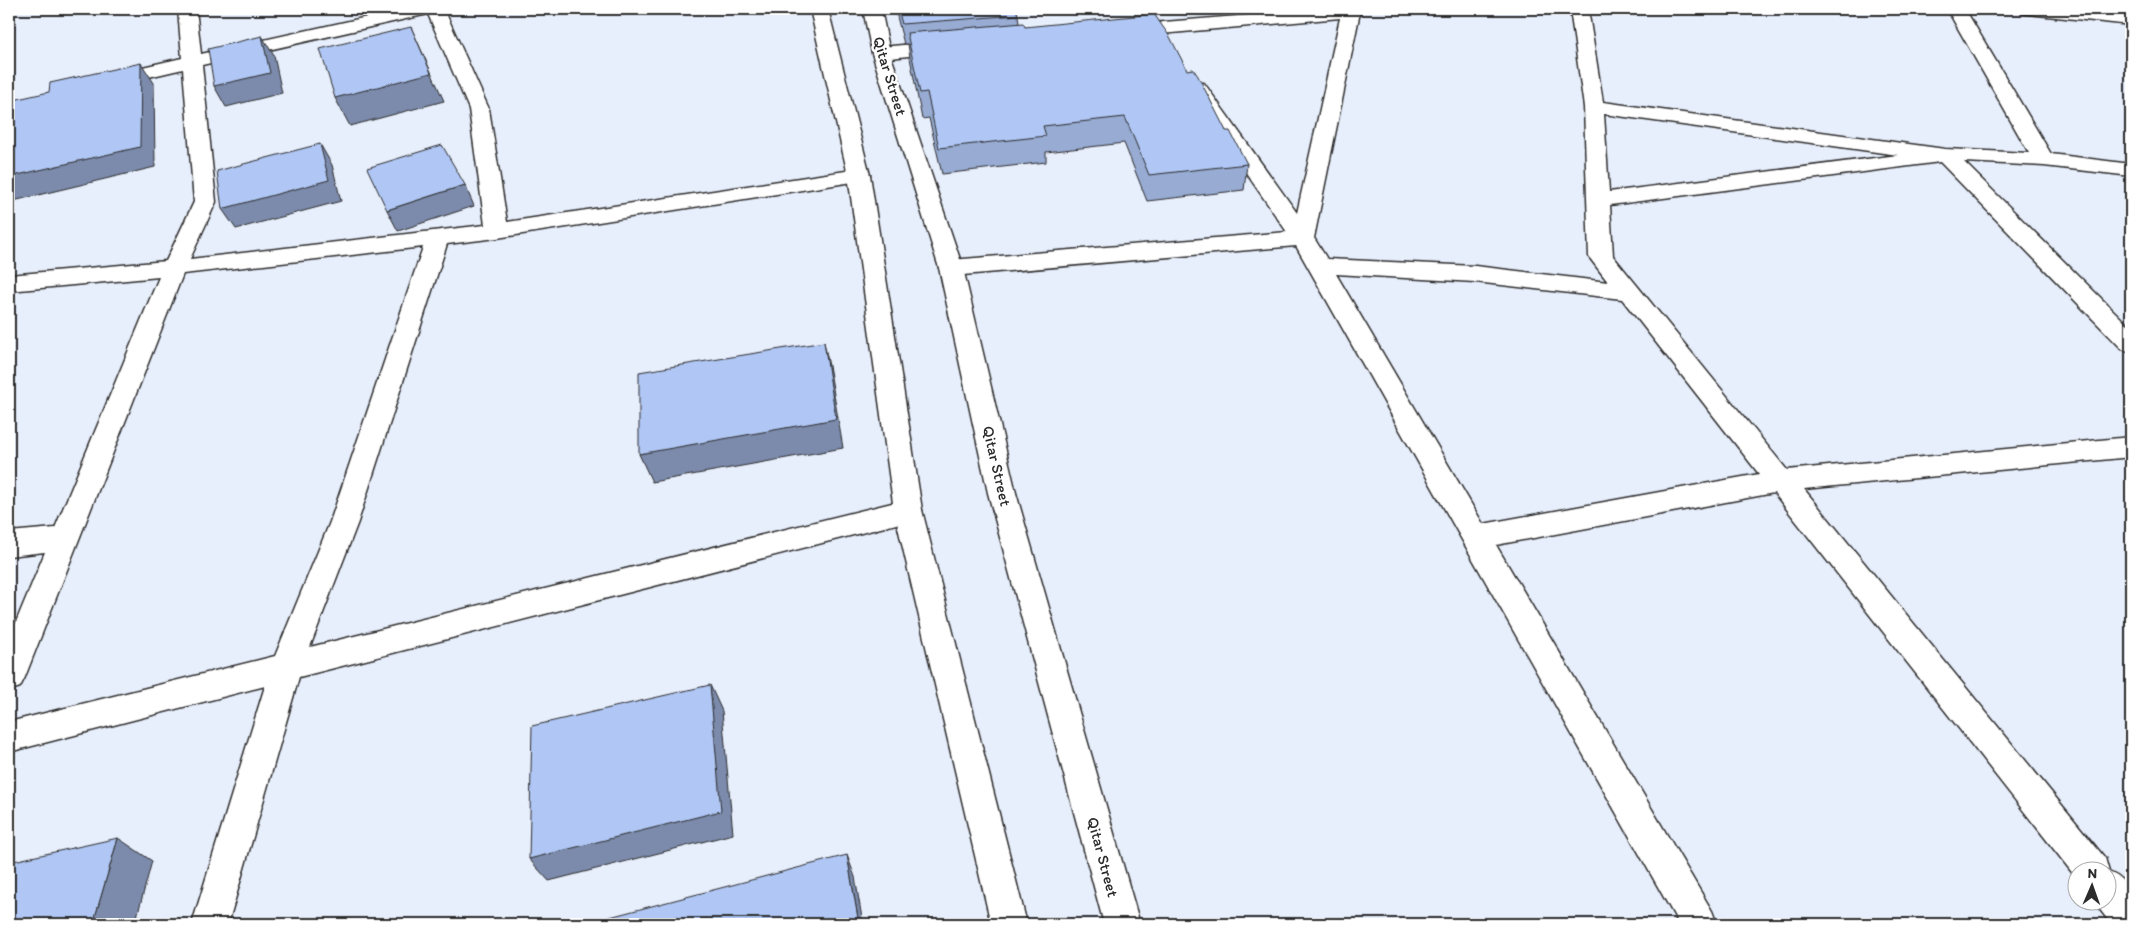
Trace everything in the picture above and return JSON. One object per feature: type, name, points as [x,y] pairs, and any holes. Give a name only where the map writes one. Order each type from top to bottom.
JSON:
[{"type":"street","points":[[9,677],[174,268],[205,202],[186,9]]},
{"type":"street","points":[[95,83],[426,9]]},
{"type":"street","points":[[435,9],[479,109],[497,230]]},
{"type":"street","points":[[819,9],[859,175],[908,510],[1009,924]]},
{"type":"street","name":"Qitar Street","points":[[872,9],[882,53],[951,268],[1002,493],[1122,924]]},
{"type":"street","points":[[1579,9],[1594,107],[1601,257],[2084,860]]},
{"type":"street","points":[[1956,9],[2044,160]]},
{"type":"street","points":[[2028,9],[2131,20]]},
{"type":"street","points":[[1107,33],[1351,10],[1303,238]]},
{"type":"street","points":[[1156,28],[1303,238],[1699,924]]},
{"type":"street","points":[[882,53],[960,46]]},
{"type":"street","points":[[1594,107],[1945,155],[2044,160],[2131,170]]},
{"type":"street","points":[[1599,200],[1945,155]]},
{"type":"street","points":[[1945,155],[2131,343]]},
{"type":"street","points":[[9,282],[174,268],[497,230],[859,175]]},
{"type":"street","points":[[210,924],[286,668],[344,522],[438,236]]},
{"type":"street","points":[[951,268],[1303,238]]},
{"type":"street","points":[[1319,266],[1475,274],[1630,292]]},
{"type":"street","points":[[1476,537],[1781,482],[2131,447]]},
{"type":"street","points":[[9,737],[908,510]]},
{"type":"street","points":[[9,544],[65,539]]},
{"type":"street","points":[[2118,903],[2131,920]]},
{"type":"building","points":[[898,9],[1016,9],[1018,15],[902,24]]},
{"type":"building","points":[[1154,14],[1170,37],[1187,70],[1193,69],[1198,76],[1226,131],[1230,131],[1247,164],[1149,175],[1125,117],[1043,126],[1046,136],[939,148],[927,92],[920,93],[907,33],[1023,23],[1025,27]]},
{"type":"building","points":[[411,27],[431,73],[335,98],[320,49]]},
{"type":"building","points":[[262,36],[270,73],[214,86],[208,49]]},
{"type":"building","points":[[141,63],[140,147],[9,177],[9,101],[49,92],[50,83]]},
{"type":"building","points":[[320,144],[329,180],[222,209],[217,171]]},
{"type":"building","points":[[442,145],[465,185],[387,210],[367,168]]},
{"type":"building","points":[[824,342],[836,419],[639,454],[639,372]]},
{"type":"building","points":[[710,685],[721,811],[529,859],[532,726]]},
{"type":"building","points":[[118,838],[93,924],[9,924],[9,862]]},
{"type":"building","points":[[847,855],[859,924],[583,924]]}]
